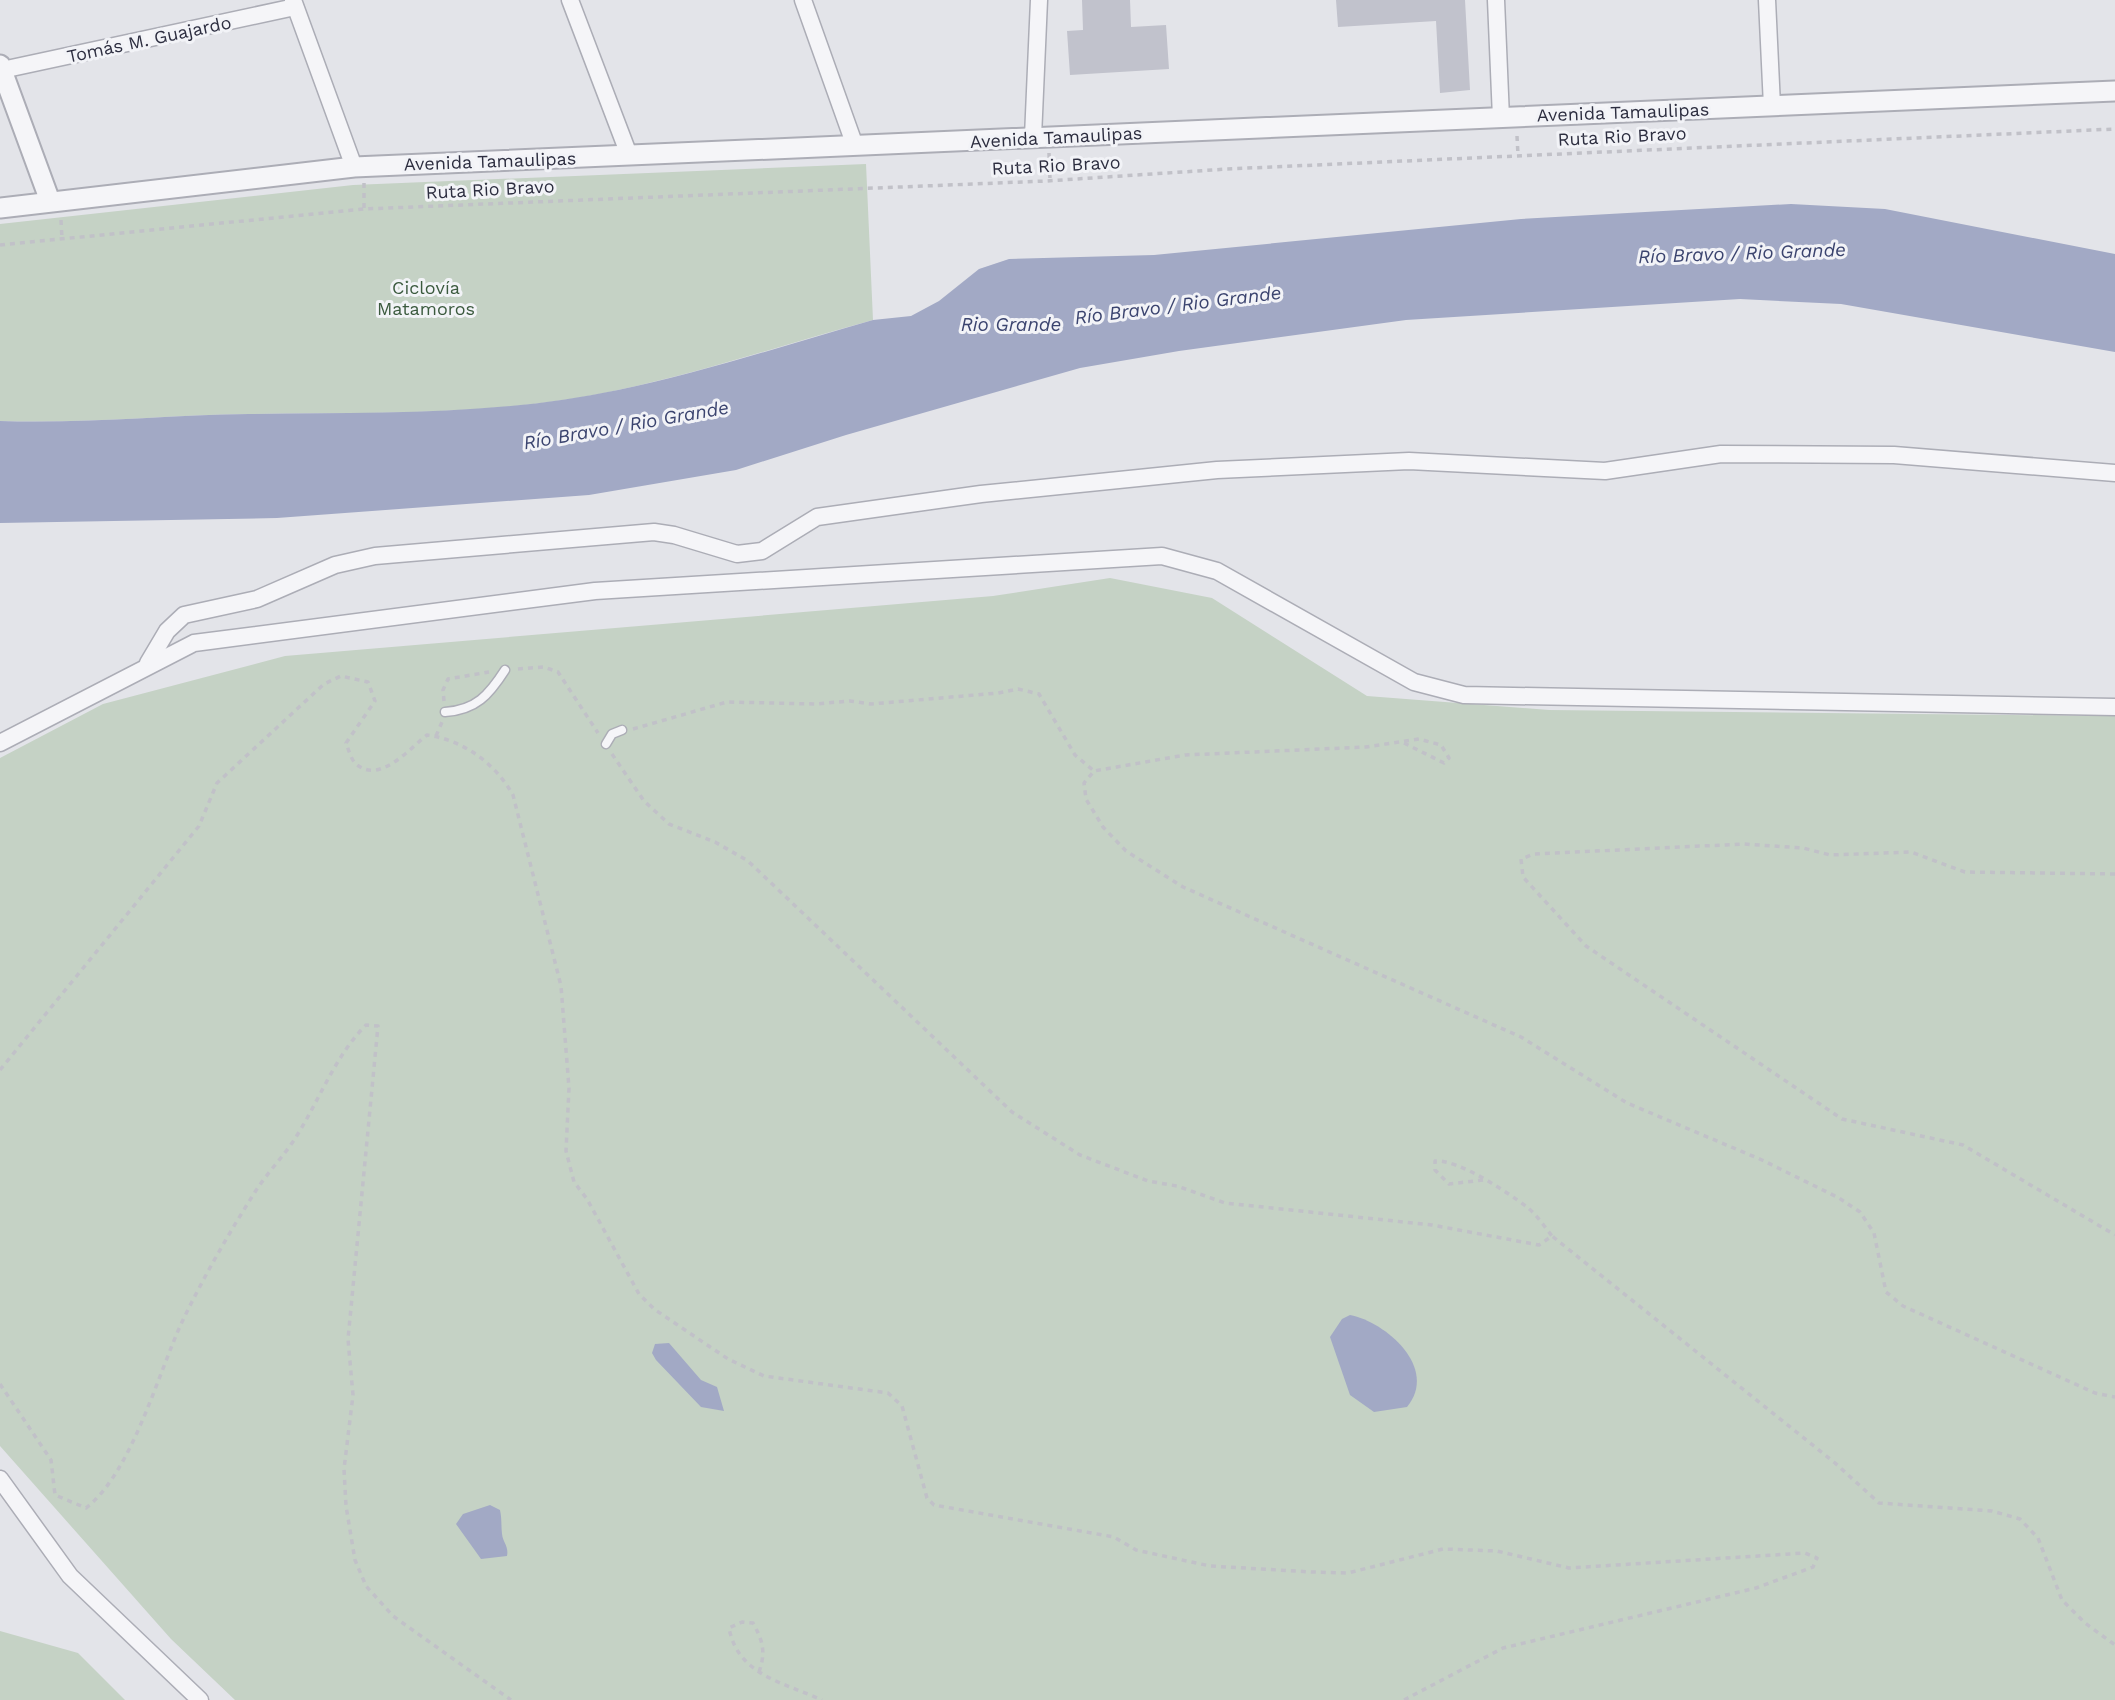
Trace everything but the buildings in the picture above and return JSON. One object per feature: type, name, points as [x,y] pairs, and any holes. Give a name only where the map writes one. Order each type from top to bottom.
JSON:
[{"type":"street","points":[[570,0],[629,155]]},
{"type":"street","points":[[803,0],[855,146]]},
{"type":"street","points":[[1039,0],[1041,137]]},
{"type":"street","points":[[1496,0],[1501,118]]},
{"type":"street","points":[[1767,0],[1772,106]]},
{"type":"street","points":[[294,4],[358,167]]},
{"type":"street","name":"Tomás M. Guajardo","points":[[1,67],[294,4]]},
{"type":"street","points":[[1,67],[50,201]]},
{"type":"street","name":"Avenida Tamaulipas","points":[[0,208],[358,167],[2115,91]]},
{"type":"street","points":[[147,665],[167,631],[184,615],[257,599],[335,565],[375,555],[654,532],[674,535],[737,554],[762,551],[817,517],[981,494],[1189,473],[1409,461],[1605,471],[1721,454],[1894,455],[2115,473]]},
{"type":"street","points":[[0,743],[194,643],[595,591],[1162,556],[1217,571],[1413,682],[1464,695],[2115,707]]},
{"type":"street","points":[[0,1479],[70,1576],[200,1700]]},
{"type":"lane","points":[[445,712],[462,711],[478,704],[492,691],[505,670]]},
{"type":"lane","points":[[606,744],[612,734],[622,730]]},
{"type":"path","name":"Ruta Rio Bravo","points":[[0,245],[364,209],[1050,180],[1269,167],[2115,129]]},
{"type":"path","points":[[1041,137],[1050,180]]},
{"type":"path","points":[[358,167],[364,209]]},
{"type":"path","points":[[436,736],[445,712],[443,690],[448,679],[461,674],[544,667],[558,671],[644,801],[669,824],[715,842],[748,861],[1012,1112],[1080,1156],[1148,1181],[1177,1186],[1225,1203],[1432,1225],[1515,1243],[1539,1245],[1552,1236]]},
{"type":"path","points":[[0,1070],[199,826],[218,783],[324,684],[341,676],[368,682],[375,701],[346,743],[355,763],[366,769],[384,768],[398,761],[427,735],[448,738],[483,759],[502,776],[513,795],[561,986],[569,1088],[566,1151],[574,1182],[587,1199],[639,1294],[654,1309],[728,1359],[764,1376],[888,1393],[902,1406],[927,1498],[934,1504],[1114,1537],[1136,1550],[1210,1566],[1299,1572],[1348,1573],[1443,1549],[1497,1551],[1569,1568],[1805,1553],[1817,1558],[1813,1567],[1756,1588],[1503,1648],[1404,1700]]},
{"type":"path","points":[[590,720],[622,730],[727,702],[815,704],[849,701],[872,704],[998,693],[1018,688],[1039,694],[1075,755],[1094,771]]},
{"type":"path","points":[[1404,743],[1444,764],[1449,758],[1441,745],[1419,739],[1404,743],[1185,755],[1094,771],[1084,783],[1085,791],[1103,827],[1126,851],[1183,887],[1521,1037],[1627,1103],[1762,1160],[1839,1198],[1860,1212],[1874,1233],[1886,1292],[1903,1306],[2095,1393],[2115,1397]]},
{"type":"path","points":[[2115,874],[1965,872],[1911,852],[1830,855],[1803,848],[1744,844],[1534,854],[1521,859],[1523,877],[1586,946],[1842,1119],[1963,1145],[2115,1235]]},
{"type":"path","points":[[0,1384],[51,1460],[55,1495],[86,1508],[104,1494],[122,1463],[183,1320],[256,1191],[295,1140],[326,1088],[341,1054],[366,1025],[379,1026],[348,1339],[353,1395],[344,1469],[355,1560],[366,1586],[393,1616],[511,1700]]},
{"type":"path","points":[[1483,1180],[1449,1184],[1435,1170],[1435,1161],[1445,1160],[1483,1180],[1529,1208],[1552,1236],[1835,1463],[1879,1503],[1992,1510],[2020,1519],[2038,1538],[2062,1600],[2085,1623],[2115,1644]]},
{"type":"path","points":[[759,1672],[764,1659],[763,1640],[753,1623],[742,1622],[729,1628],[732,1643],[743,1662],[759,1672],[822,1700]]},
{"type":"green space","name":"Ciclovía Matamoros","points":[[866,164],[873,320],[650,383],[572,399],[526,405],[388,413],[0,421],[0,224],[353,185]]},
{"type":"green space","points":[[1110,578],[1212,598],[1367,696],[1549,710],[2115,716],[2115,1700],[235,1700],[171,1639],[0,1446],[0,758],[103,704],[285,656],[993,596]]},
{"type":"green space","points":[[0,1631],[78,1653],[125,1700],[0,1700]]},
{"type":"water","name":"Rio Grande","points":[[1791,204],[1885,209],[2115,254],[2115,352],[1841,304],[1740,299],[1406,320],[1179,351],[1080,368],[846,435],[736,470],[589,495],[277,518],[0,523],[0,421],[434,411],[526,404],[650,383],[873,320],[911,316],[939,301],[979,269],[1009,259],[1154,255],[1521,219]]},
{"type":"water","points":[[1350,1315],[1379,1327],[1404,1349],[1413,1363],[1417,1377],[1415,1392],[1407,1407],[1374,1412],[1350,1395],[1330,1337],[1342,1319]]},
{"type":"water","points":[[669,1343],[701,1380],[717,1387],[724,1411],[701,1407],[656,1360],[652,1353],[655,1344]]},
{"type":"water","points":[[490,1505],[500,1510],[507,1556],[481,1559],[456,1524],[463,1514]]},
{"type":"water label","name":"Río Bravo / Rio Grande","points":[[1742,253]]},
{"type":"water label","name":"Río Bravo / Rio Grande","points":[[1178,305]]},
{"type":"water label","name":"Río Bravo / Rio Grande","points":[[626,425]]}]
